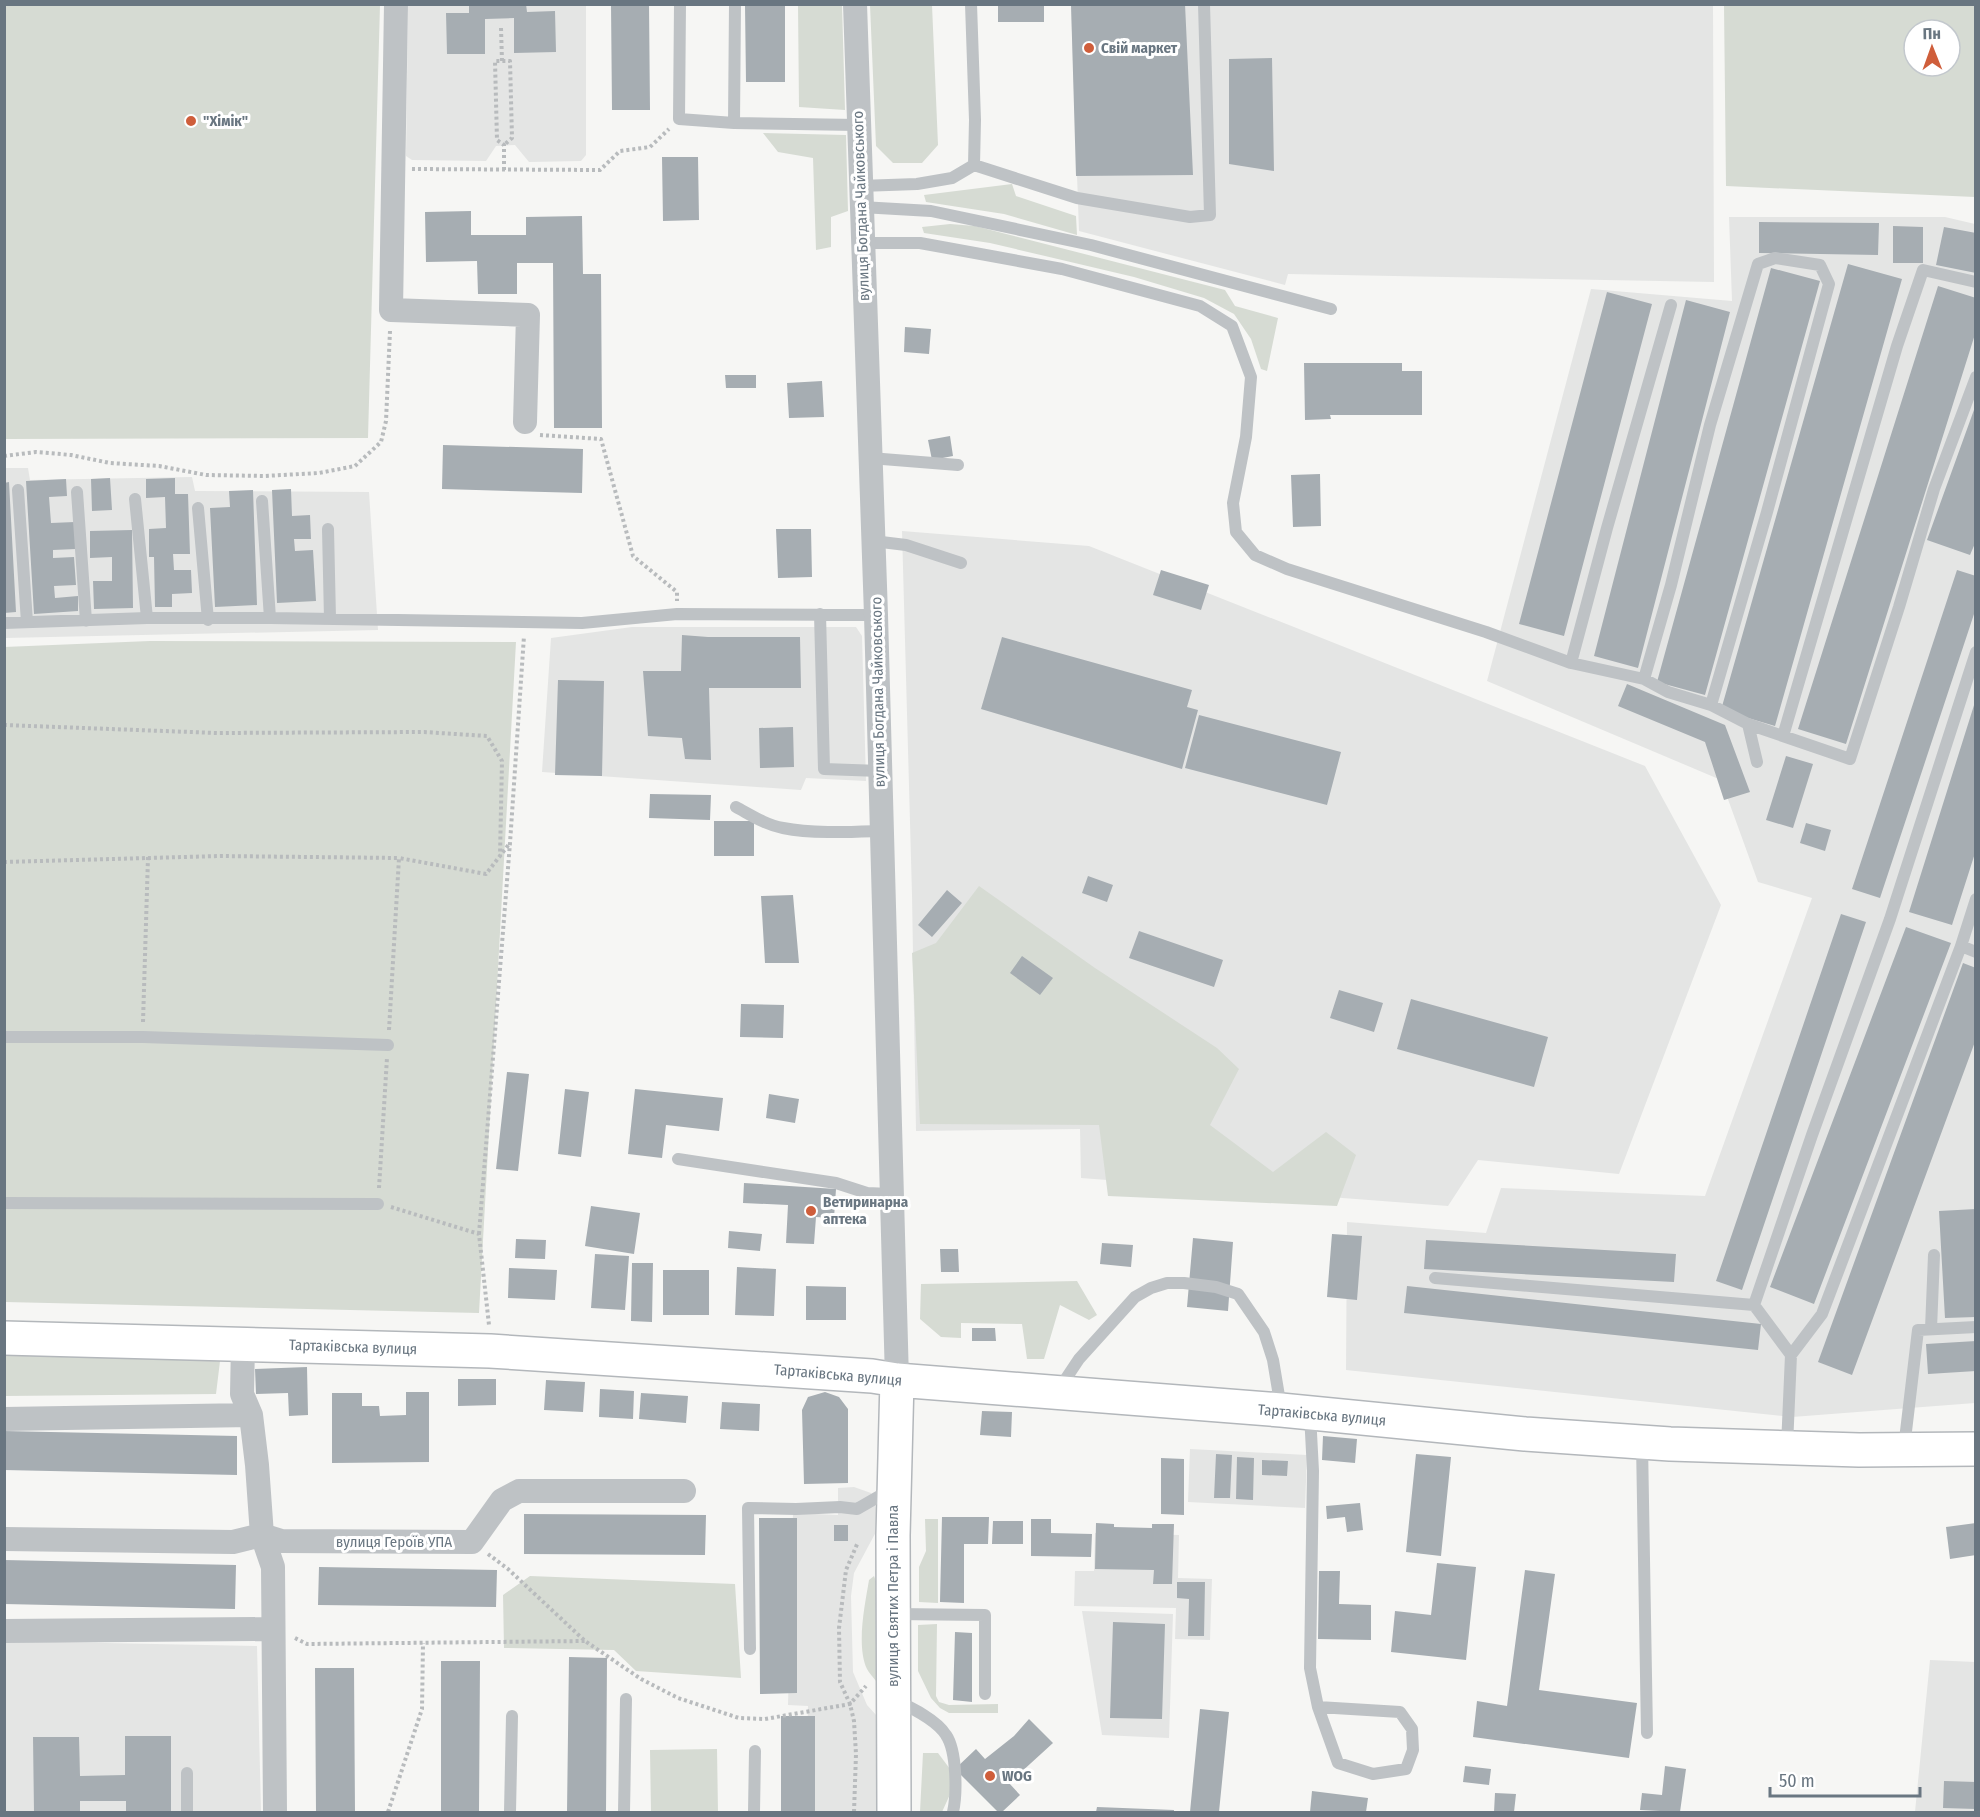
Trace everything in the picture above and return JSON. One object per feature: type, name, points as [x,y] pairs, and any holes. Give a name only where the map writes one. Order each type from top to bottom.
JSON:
[{"type":"street","points":[[396,4],[391,310],[528,315],[525,422]]},
{"type":"street","name":"вулиця Богдана Чайковського","points":[[855,4],[876,615],[890,1194],[897,1380]]},
{"type":"street","name":"Тартаківська вулиця","points":[[4,1338],[490,1351],[872,1376],[1525,1434],[1656,1443],[1787,1448],[1976,1449]]},
{"type":"street","points":[[243,1344],[242,1394],[251,1415],[262,1535],[273,1567],[282,1631],[275,1812]]},
{"type":"street","name":"вулиця Святих Петра і Павла","points":[[894,1812],[879,1693],[892,1614],[897,1380]]},
{"type":"street","points":[[4,1419],[251,1415]]},
{"type":"street","name":"вулиця Героїв УПА","points":[[4,1539],[233,1542],[262,1535],[281,1541],[472,1542],[502,1500],[519,1491],[684,1491]]},
{"type":"street","points":[[4,1631],[282,1631]]},
{"type":"lane","points":[[680,4],[679,119],[734,123],[858,125]]},
{"type":"lane","points":[[734,123],[735,4]]},
{"type":"lane","points":[[971,4],[975,120],[974,165]]},
{"type":"lane","points":[[860,197],[952,178],[974,165],[1077,198],[1190,217],[1210,215],[1204,4]]},
{"type":"lane","points":[[860,197],[1068,240],[1331,309]]},
{"type":"lane","points":[[862,243],[920,243],[1062,269],[1200,306],[1232,326],[1251,377],[1246,437],[1233,503],[1236,532],[1255,555],[1287,569],[1486,632],[1571,663],[1644,679],[1668,692],[1711,705],[1748,724],[1850,759],[1934,489],[1976,377]]},
{"type":"lane","points":[[1644,679],[1671,585],[1710,425],[1758,264],[1775,258],[1820,265],[1829,284],[1767,512],[1711,705]]},
{"type":"lane","points":[[1783,736],[1897,346],[1923,270],[1976,282]]},
{"type":"lane","points":[[1571,663],[1671,305]]},
{"type":"lane","points":[[870,458],[958,465]]},
{"type":"lane","points":[[18,490],[27,622]]},
{"type":"lane","points":[[76,492],[86,621]]},
{"type":"lane","points":[[135,500],[147,618]]},
{"type":"lane","points":[[262,501],[270,618]]},
{"type":"lane","points":[[198,508],[208,620]]},
{"type":"lane","points":[[328,529],[330,619]]},
{"type":"lane","points":[[873,541],[906,545],[961,563]]},
{"type":"lane","points":[[4,623],[147,618],[582,623],[677,614],[876,615]]},
{"type":"lane","points":[[820,614],[824,769],[880,771]]},
{"type":"lane","points":[[1755,1305],[1812,1136],[1890,919],[1976,652]]},
{"type":"lane","points":[[1748,724],[1757,762]]},
{"type":"lane","points":[[736,807],[766,823],[784,828],[820,831],[881,831]]},
{"type":"lane","points":[[1787,1448],[1791,1355],[1822,1314],[1961,946],[1976,899]]},
{"type":"lane","points":[[1961,946],[1976,952]]},
{"type":"lane","points":[[4,1037],[143,1037],[388,1045]]},
{"type":"lane","points":[[678,1159],[836,1183],[867,1193],[890,1194]]},
{"type":"lane","points":[[4,1203],[378,1204]]},
{"type":"lane","points":[[1931,1329],[1934,1255]]},
{"type":"lane","points":[[1435,1278],[1755,1305],[1791,1355]]},
{"type":"lane","points":[[1057,1393],[1078,1359],[1135,1296],[1167,1283],[1216,1287],[1238,1294],[1264,1332],[1273,1360],[1279,1391],[1295,1412],[1314,1471],[1310,1668],[1318,1707],[1338,1763],[1373,1774],[1406,1769],[1413,1750],[1412,1729],[1400,1713],[1318,1707]]},
{"type":"lane","points":[[1904,1450],[1918,1330],[1976,1327]]},
{"type":"lane","points":[[1647,1732],[1656,1443]]},
{"type":"lane","points":[[750,1649],[748,1508],[840,1507],[857,1509],[894,1488]]},
{"type":"lane","points":[[892,1614],[985,1615],[985,1694]]},
{"type":"lane","points":[[879,1693],[923,1714],[946,1734],[954,1767],[956,1799],[953,1812]]},
{"type":"lane","points":[[624,1812],[626,1699]]},
{"type":"lane","points":[[510,1812],[512,1716]]},
{"type":"lane","points":[[754,1812],[755,1751]]},
{"type":"lane","points":[[187,1773],[187,1812]]},
{"type":"path","points":[[501,28],[502,61]]},
{"type":"path","points":[[504,146],[497,140],[495,61],[510,61],[512,138],[504,146],[504,170]]},
{"type":"path","points":[[394,169],[600,170],[620,151],[650,147],[679,119]]},
{"type":"path","points":[[4,456],[36,452],[48,453],[110,463],[159,466],[206,475],[308,474],[355,466],[381,442],[387,421],[391,310]]},
{"type":"path","points":[[525,422],[541,435],[601,439],[633,556],[677,592],[677,614]]},
{"type":"path","points":[[490,1351],[480,1234],[525,622]]},
{"type":"path","points":[[4,725],[218,733],[424,732],[487,736],[502,761],[500,856]]},
{"type":"path","points":[[4,862],[148,857],[399,858],[486,874],[510,843]]},
{"type":"path","points":[[143,1037],[148,857]]},
{"type":"path","points":[[399,858],[378,1204],[480,1234]]},
{"type":"path","points":[[472,1542],[508,1569],[585,1641],[641,1679],[678,1698],[739,1718],[765,1719],[850,1704],[879,1693]]},
{"type":"path","points":[[854,1812],[856,1754],[850,1704],[840,1682],[839,1628],[846,1570],[858,1542]]},
{"type":"path","points":[[282,1631],[307,1644],[585,1641]]},
{"type":"path","points":[[388,1812],[422,1708],[423,1643]]},
{"type":"shaded area","name":"\"Хімік\"","points":[[4,5],[380,5],[368,438],[5,439]]},
{"type":"shaded area","points":[[408,5],[586,5],[586,155],[581,161],[529,162],[515,145],[496,146],[486,161],[412,160],[406,156]]},
{"type":"shaded area","points":[[798,5],[842,5],[845,110],[799,107]]},
{"type":"shaded area","points":[[870,5],[932,5],[938,145],[922,163],[893,163],[876,146]]},
{"type":"shaded area","points":[[1071,5],[1713,5],[1714,282],[1288,274],[1285,285],[1079,231]]},
{"type":"shaded area","points":[[1724,5],[1975,5],[1975,197],[1726,186]]},
{"type":"shaded area","points":[[763,133],[846,135],[848,211],[831,217],[831,247],[816,250],[813,158],[778,152]]},
{"type":"shaded area","points":[[1012,184],[1016,196],[1076,216],[1077,235],[1004,214],[926,202],[924,195]]},
{"type":"shaded area","points":[[1729,217],[1945,217],[1975,224],[1975,1403],[1792,1417],[1346,1370],[1347,1222],[1486,1233],[1501,1188],[1705,1196],[1812,898],[1758,882],[1721,780],[1487,681],[1591,289],[1732,301]]},
{"type":"shaded area","points":[[950,224],[975,226],[1225,290],[1235,306],[1278,318],[1267,371],[1261,369],[1251,339],[1234,314],[1204,298],[1134,277],[990,243],[924,233],[922,227]]},
{"type":"shaded area","points":[[4,468],[28,468],[30,480],[192,477],[195,491],[369,492],[378,630],[5,638]]},
{"type":"shaded area","points":[[902,531],[1089,546],[1645,766],[1721,905],[1619,1174],[1478,1160],[1448,1206],[1081,1178],[1080,1129],[916,1131]]},
{"type":"shaded area","points":[[632,627],[856,627],[862,636],[866,781],[806,778],[801,790],[542,772],[551,638]]},
{"type":"shaded area","points":[[150,641],[516,642],[479,1313],[5,1302],[4,647]]},
{"type":"shaded area","points":[[979,886],[1095,968],[1217,1048],[1239,1069],[1210,1125],[1273,1172],[1326,1132],[1356,1155],[1337,1206],[1108,1196],[1099,1125],[920,1124],[912,953],[936,943]]},
{"type":"shaded area","points":[[1077,1281],[1097,1315],[1089,1320],[1060,1305],[1044,1359],[1027,1359],[1022,1324],[961,1323],[961,1338],[941,1337],[920,1319],[921,1284]]},
{"type":"shaded area","points":[[5,1349],[221,1353],[216,1394],[5,1396]]},
{"type":"shaded area","points":[[1190,1449],[1307,1455],[1305,1508],[1188,1502]]},
{"type":"shaded area","points":[[854,1487],[871,1493],[878,1514],[877,1530],[854,1573],[851,1596],[853,1672],[867,1705],[877,1716],[876,1812],[805,1812],[808,1706],[788,1705],[793,1513],[838,1515],[838,1488]]},
{"type":"shaded area","points":[[925,1519],[938,1519],[938,1603],[919,1602],[919,1567],[926,1551]]},
{"type":"shaded area","points":[[1095,1533],[1179,1535],[1178,1578],[1212,1579],[1210,1640],[1175,1639],[1176,1608],[1074,1606],[1075,1571],[1094,1571]]},
{"type":"shaded area","points":[[530,1576],[735,1584],[741,1678],[636,1671],[614,1650],[504,1648],[503,1595]]},
{"type":"shaded area","points":[[874,1576],[877,1584],[876,1681],[868,1670],[862,1649],[869,1580]]},
{"type":"shaded area","points":[[1082,1611],[1173,1614],[1169,1738],[1102,1735]]},
{"type":"shaded area","points":[[937,1624],[936,1696],[939,1702],[949,1705],[998,1704],[998,1713],[949,1713],[940,1708],[931,1698],[918,1671],[918,1625]]},
{"type":"shaded area","points":[[5,1641],[257,1646],[261,1812],[5,1812]]},
{"type":"shaded area","points":[[1930,1660],[1975,1662],[1975,1812],[1915,1812]]},
{"type":"shaded area","points":[[717,1749],[718,1812],[651,1812],[650,1750]]},
{"type":"shaded area","points":[[923,1753],[938,1753],[950,1769],[952,1790],[942,1812],[920,1812]]},
{"type":"building","points":[[469,4],[526,4],[527,12],[555,11],[556,52],[514,53],[514,18],[485,19],[485,54],[447,54],[446,13],[469,13]]},
{"type":"building","points":[[611,4],[649,4],[650,110],[612,110]]},
{"type":"building","points":[[998,4],[1044,4],[1044,22],[998,22]]},
{"type":"building","points":[[1071,4],[1185,4],[1193,175],[1076,176]]},
{"type":"building","points":[[745,5],[785,5],[785,82],[746,82]]},
{"type":"building","points":[[1272,58],[1274,171],[1229,164],[1229,59]]},
{"type":"building","points":[[662,157],[698,157],[699,220],[663,221]]},
{"type":"building","points":[[471,211],[471,235],[526,235],[526,217],[582,216],[583,274],[601,274],[602,428],[554,428],[553,263],[517,263],[517,294],[478,294],[477,261],[426,262],[425,212]]},
{"type":"building","points":[[1759,222],[1879,223],[1878,255],[1759,253]]},
{"type":"building","points":[[1893,226],[1923,227],[1923,263],[1893,263]]},
{"type":"building","points":[[1944,227],[1976,233],[1976,273],[1936,265]]},
{"type":"building","points":[[1848,264],[1902,279],[1775,726],[1721,710]]},
{"type":"building","points":[[1771,268],[1820,281],[1705,695],[1657,682]]},
{"type":"building","points":[[1938,286],[1976,298],[1976,331],[1846,744],[1798,729]]},
{"type":"building","points":[[1607,292],[1652,304],[1564,636],[1519,624]]},
{"type":"building","points":[[1686,300],[1730,312],[1638,668],[1594,656]]},
{"type":"building","points":[[905,327],[931,329],[929,354],[904,352]]},
{"type":"building","points":[[1304,363],[1402,363],[1402,371],[1422,371],[1422,415],[1330,415],[1331,419],[1305,420]]},
{"type":"building","points":[[725,375],[756,375],[756,388],[726,388]]},
{"type":"building","points":[[822,381],[824,417],[789,418],[787,383]]},
{"type":"building","points":[[1975,407],[1976,541],[1970,555],[1927,540]]},
{"type":"building","points":[[950,436],[953,456],[932,460],[928,440]]},
{"type":"building","points":[[443,445],[583,449],[582,493],[442,489]]},
{"type":"building","points":[[1320,474],[1321,526],[1293,527],[1291,475]]},
{"type":"building","points":[[110,478],[112,510],[92,511],[91,479]]},
{"type":"building","points":[[175,478],[175,494],[188,494],[190,554],[173,554],[174,570],[191,570],[192,593],[172,594],[172,607],[155,607],[154,557],[149,557],[149,529],[166,528],[165,497],[146,498],[146,479]]},
{"type":"building","points":[[66,479],[67,496],[49,497],[51,523],[75,522],[76,549],[53,550],[53,558],[74,557],[76,585],[54,586],[55,598],[78,596],[78,611],[34,614],[26,481]]},
{"type":"building","points":[[9,482],[16,612],[4,613],[4,483]]},
{"type":"building","points":[[291,489],[292,516],[310,515],[311,539],[294,539],[295,551],[313,550],[316,601],[277,603],[272,490]]},
{"type":"building","points":[[253,490],[257,605],[215,607],[210,508],[230,507],[229,491]]},
{"type":"building","points":[[776,529],[811,529],[812,577],[778,578]]},
{"type":"building","points":[[132,530],[133,608],[94,609],[93,581],[112,581],[112,557],[90,558],[90,531]]},
{"type":"building","points":[[1161,570],[1209,585],[1201,610],[1153,595]]},
{"type":"building","points":[[1957,570],[1976,576],[1976,608],[1880,898],[1852,889]]},
{"type":"building","points":[[682,635],[800,637],[801,688],[709,688],[711,760],[685,759],[682,738],[648,736],[643,671],[681,671]]},
{"type":"building","points":[[1002,637],[1192,690],[1187,707],[1198,710],[1182,769],[981,709]]},
{"type":"building","points":[[558,680],[604,681],[602,776],[555,775]]},
{"type":"building","points":[[1627,684],[1725,725],[1750,792],[1724,800],[1705,742],[1618,706]]},
{"type":"building","points":[[1975,702],[1976,850],[1952,925],[1909,912]]},
{"type":"building","points":[[1199,715],[1341,752],[1327,805],[1185,768]]},
{"type":"building","points":[[793,727],[794,767],[760,768],[759,728]]},
{"type":"building","points":[[1786,756],[1813,764],[1793,828],[1766,820]]},
{"type":"building","points":[[650,794],[711,795],[710,820],[649,818]]},
{"type":"building","points":[[714,821],[754,821],[754,856],[714,856]]},
{"type":"building","points":[[1806,823],[1831,830],[1825,851],[1800,843]]},
{"type":"building","points":[[1088,876],[1113,885],[1107,902],[1082,893]]},
{"type":"building","points":[[947,890],[962,903],[932,937],[918,925]]},
{"type":"building","points":[[793,895],[799,963],[765,963],[761,896]]},
{"type":"building","points":[[1841,914],[1866,922],[1742,1290],[1716,1281]]},
{"type":"building","points":[[1906,927],[1951,943],[1814,1304],[1770,1287]]},
{"type":"building","points":[[1139,931],[1223,960],[1214,987],[1129,958]]},
{"type":"building","points":[[1022,956],[1053,978],[1040,995],[1010,973]]},
{"type":"building","points":[[1963,963],[1976,968],[1976,1039],[1852,1375],[1818,1362]]},
{"type":"building","points":[[1339,990],[1383,1003],[1374,1032],[1330,1018]]},
{"type":"building","points":[[1411,999],[1548,1037],[1534,1087],[1397,1049]]},
{"type":"building","points":[[741,1004],[784,1005],[783,1038],[740,1037]]},
{"type":"building","points":[[507,1072],[529,1074],[518,1171],[496,1169]]},
{"type":"building","points":[[565,1089],[589,1092],[581,1157],[558,1154]]},
{"type":"building","points":[[635,1089],[723,1098],[719,1131],[666,1125],[662,1158],[628,1154]]},
{"type":"building","points":[[769,1094],[799,1099],[795,1123],[766,1118]]},
{"type":"building","name":"Ветиринарна аптека","points":[[744,1183],[836,1189],[834,1218],[816,1217],[814,1244],[786,1243],[788,1205],[743,1203]]},
{"type":"building","points":[[591,1206],[640,1213],[634,1254],[585,1246]]},
{"type":"building","points":[[1976,1209],[1976,1317],[1945,1318],[1939,1211]]},
{"type":"building","points":[[729,1231],[762,1234],[760,1251],[728,1248]]},
{"type":"building","points":[[1332,1234],[1362,1236],[1357,1300],[1327,1297]]},
{"type":"building","points":[[1193,1238],[1233,1242],[1228,1311],[1187,1307]]},
{"type":"building","points":[[516,1239],[546,1240],[545,1259],[515,1258]]},
{"type":"building","points":[[1426,1240],[1676,1254],[1674,1282],[1424,1269]]},
{"type":"building","points":[[1102,1243],[1133,1245],[1131,1267],[1100,1264]]},
{"type":"building","points":[[940,1249],[958,1249],[959,1272],[941,1272]]},
{"type":"building","points":[[595,1254],[629,1256],[625,1310],[591,1308]]},
{"type":"building","points":[[632,1263],[653,1263],[652,1322],[631,1321]]},
{"type":"building","points":[[737,1267],[776,1269],[774,1316],[735,1315]]},
{"type":"building","points":[[509,1268],[557,1270],[555,1300],[508,1298]]},
{"type":"building","points":[[663,1270],[709,1270],[709,1315],[663,1315]]},
{"type":"building","points":[[806,1286],[846,1287],[846,1320],[806,1320]]},
{"type":"building","points":[[1407,1286],[1761,1324],[1758,1350],[1404,1313]]},
{"type":"building","points":[[972,1328],[995,1328],[996,1341],[972,1341]]},
{"type":"building","points":[[1976,1341],[1976,1371],[1928,1374],[1926,1344]]},
{"type":"building","points":[[307,1367],[308,1415],[289,1416],[288,1393],[256,1394],[255,1369]]},
{"type":"building","points":[[458,1379],[496,1379],[496,1405],[458,1406]]},
{"type":"building","points":[[546,1380],[585,1382],[583,1412],[544,1410]]},
{"type":"building","points":[[600,1389],[634,1391],[633,1419],[599,1417]]},
{"type":"building","points":[[406,1392],[429,1392],[429,1462],[332,1463],[332,1393],[362,1393],[362,1406],[379,1406],[380,1416],[406,1415]]},
{"type":"building","points":[[825,1392],[839,1397],[848,1409],[848,1483],[804,1484],[802,1410],[808,1397]]},
{"type":"building","points":[[641,1393],[688,1396],[686,1423],[639,1419]]},
{"type":"building","points":[[722,1402],[760,1404],[759,1431],[720,1429]]},
{"type":"building","points":[[982,1411],[1012,1412],[1011,1437],[980,1435]]},
{"type":"building","points":[[4,1431],[237,1436],[237,1475],[4,1470]]},
{"type":"building","points":[[1323,1436],[1357,1439],[1355,1463],[1322,1460]]},
{"type":"building","points":[[1216,1454],[1232,1455],[1230,1498],[1214,1498]]},
{"type":"building","points":[[1416,1454],[1451,1457],[1441,1556],[1406,1552]]},
{"type":"building","points":[[1237,1457],[1254,1458],[1253,1500],[1236,1499]]},
{"type":"building","points":[[1161,1458],[1184,1459],[1184,1515],[1161,1514]]},
{"type":"building","points":[[1262,1460],[1288,1461],[1287,1476],[1262,1475]]},
{"type":"building","points":[[1360,1503],[1363,1530],[1347,1532],[1345,1517],[1327,1519],[1326,1506]]},
{"type":"building","points":[[524,1514],[706,1515],[705,1555],[524,1554]]},
{"type":"building","points":[[942,1517],[989,1517],[988,1544],[964,1544],[964,1603],[940,1602]]},
{"type":"building","points":[[759,1518],[797,1518],[797,1693],[760,1694]]},
{"type":"building","points":[[1031,1519],[1051,1519],[1051,1533],[1092,1534],[1091,1557],[1031,1556]]},
{"type":"building","points":[[993,1521],[1023,1521],[1023,1544],[992,1544]]},
{"type":"building","points":[[1096,1523],[1114,1524],[1114,1527],[1152,1528],[1152,1524],[1174,1524],[1172,1584],[1153,1584],[1154,1570],[1095,1569]]},
{"type":"building","points":[[1976,1523],[1976,1555],[1950,1559],[1946,1527]]},
{"type":"building","points":[[834,1525],[848,1525],[848,1541],[834,1541]]},
{"type":"building","points":[[4,1560],[236,1565],[235,1609],[4,1604]]},
{"type":"building","points":[[1437,1563],[1476,1567],[1466,1660],[1391,1652],[1395,1611],[1431,1615]]},
{"type":"building","points":[[319,1567],[497,1570],[496,1607],[318,1605]]},
{"type":"building","points":[[1525,1570],[1555,1574],[1539,1690],[1637,1703],[1629,1758],[1473,1737],[1477,1701],[1507,1706]]},
{"type":"building","points":[[1319,1571],[1340,1571],[1339,1604],[1371,1605],[1371,1640],[1318,1639]]},
{"type":"building","points":[[1177,1582],[1205,1582],[1204,1636],[1188,1636],[1189,1599],[1177,1598]]},
{"type":"building","points":[[1113,1622],[1165,1624],[1162,1719],[1110,1718]]},
{"type":"building","points":[[955,1632],[972,1633],[972,1702],[953,1700]]},
{"type":"building","points":[[569,1657],[607,1658],[606,1812],[567,1812]]},
{"type":"building","points":[[441,1661],[480,1661],[479,1812],[441,1812]]},
{"type":"building","points":[[315,1668],[354,1668],[355,1812],[316,1812]]},
{"type":"building","points":[[1200,1709],[1229,1712],[1219,1812],[1190,1812]]},
{"type":"building","points":[[781,1716],[815,1716],[815,1812],[781,1812]]},
{"type":"building","name":"WOG","points":[[1029,1719],[1053,1743],[1009,1783],[1020,1795],[1002,1812],[998,1812],[955,1769],[976,1749],[985,1759],[1014,1736]]},
{"type":"building","points":[[125,1736],[171,1736],[171,1812],[126,1812],[126,1801],[80,1801],[80,1812],[34,1812],[33,1737],[79,1737],[80,1776],[125,1775]]},
{"type":"building","points":[[1465,1766],[1491,1769],[1489,1785],[1463,1782]]},
{"type":"building","points":[[1665,1766],[1686,1769],[1680,1812],[1640,1810],[1642,1793],[1662,1795]]},
{"type":"building","points":[[1944,1781],[1976,1782],[1976,1809],[1943,1808]]},
{"type":"building","points":[[1312,1791],[1368,1798],[1366,1812],[1310,1812]]},
{"type":"building","points":[[1495,1793],[1516,1794],[1514,1812],[1494,1812]]},
{"type":"building","points":[[1097,1807],[1174,1810],[1174,1812],[1096,1812]]},
{"type":"place","name":"Свiй маркет","points":[[1089,48]]},
{"type":"place","name":"\"Хімік\"","points":[[191,121]]},
{"type":"place","name":"Ветиринарна аптека","points":[[811,1211]]},
{"type":"place","name":"WOG","points":[[990,1776]]}]
